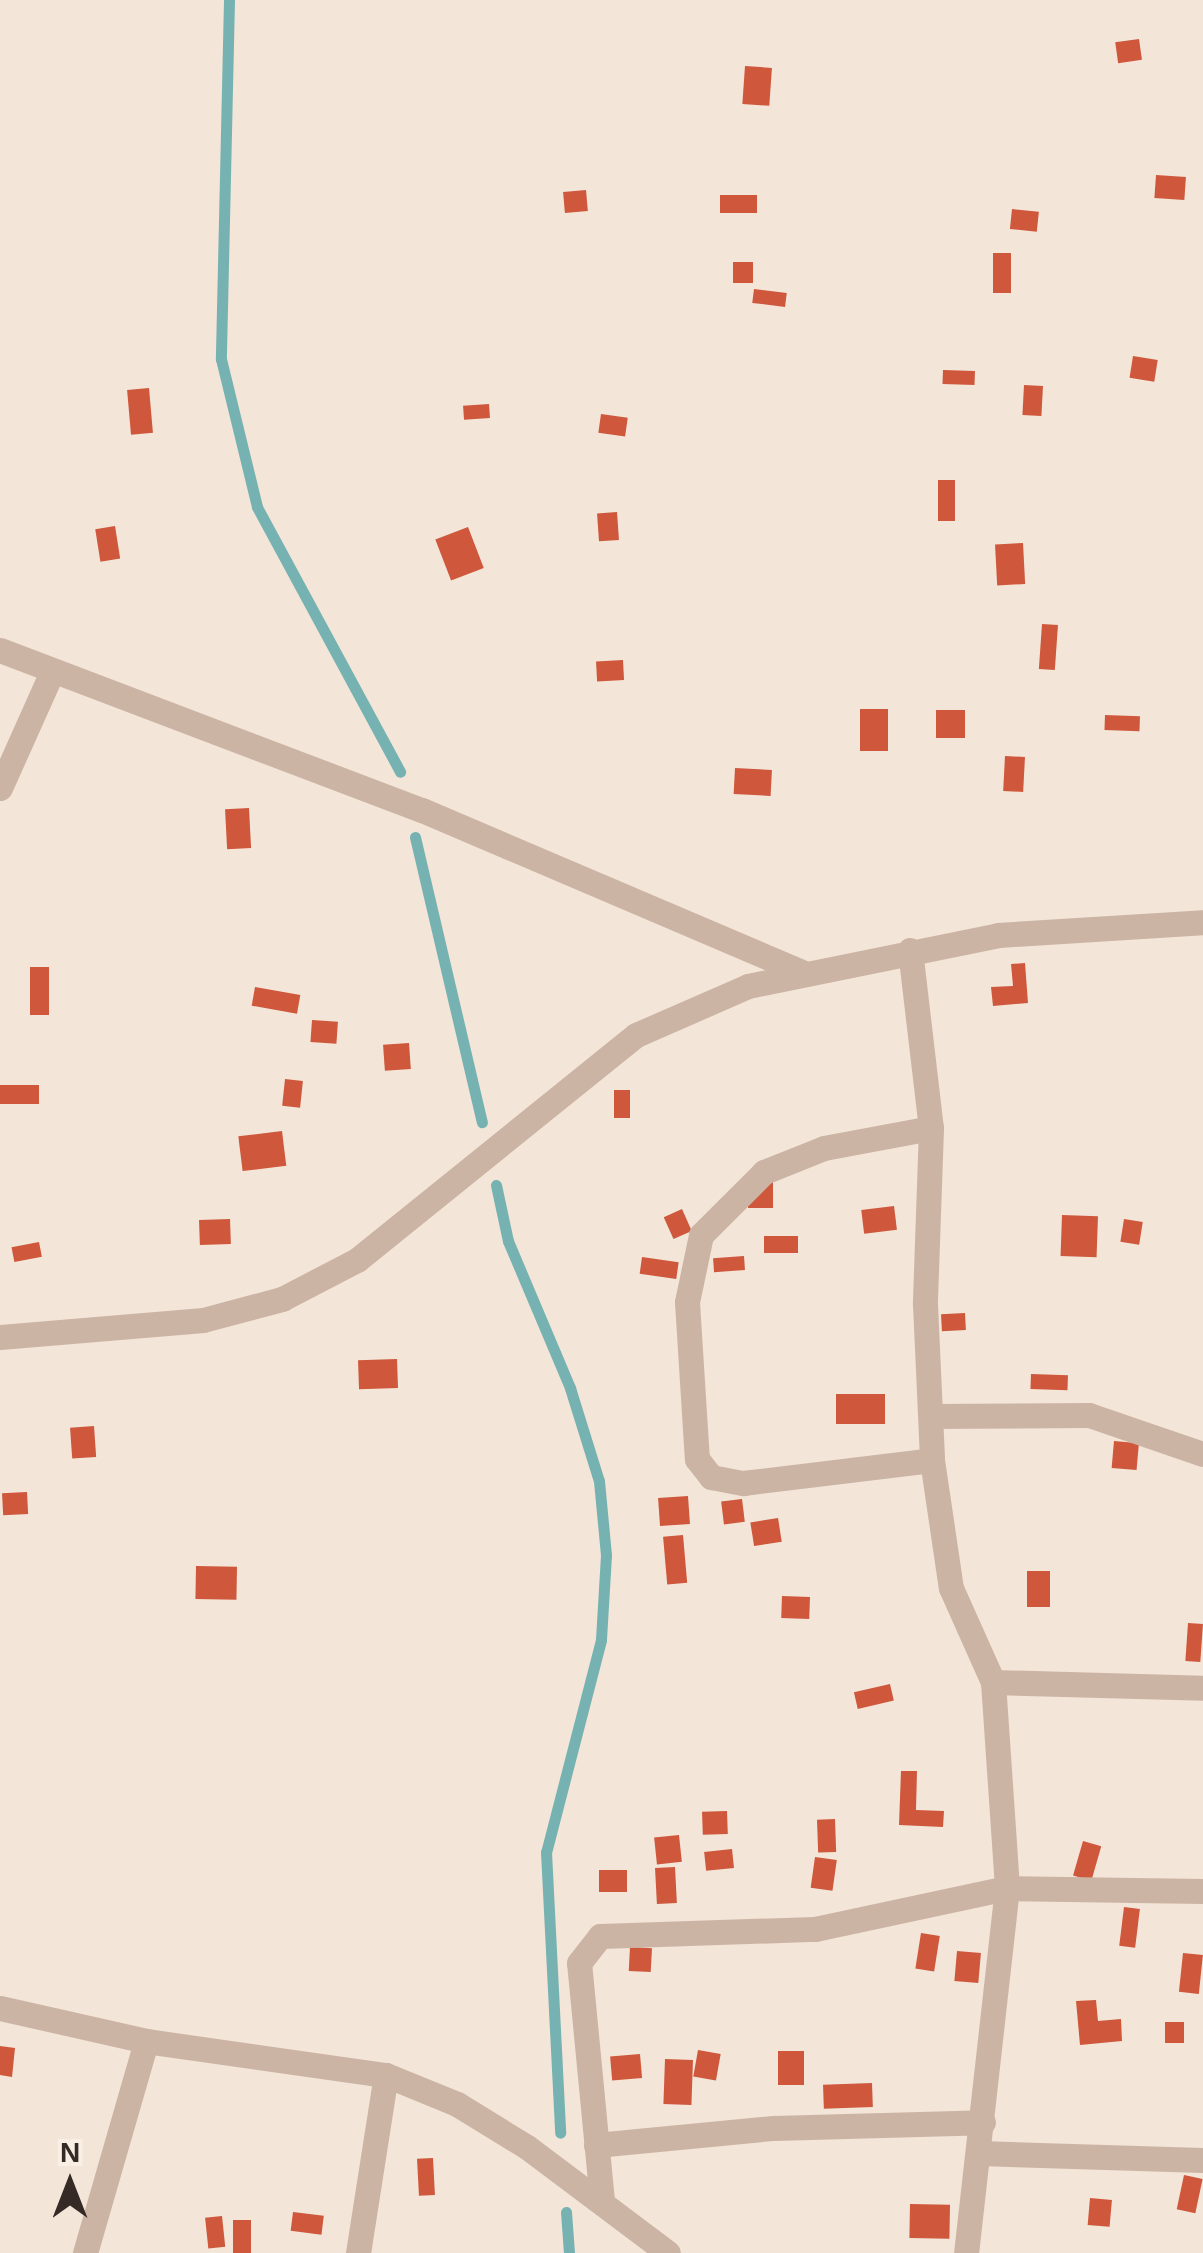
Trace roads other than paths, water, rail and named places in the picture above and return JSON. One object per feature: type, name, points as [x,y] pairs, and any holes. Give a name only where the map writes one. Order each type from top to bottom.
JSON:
[{"type":"street","points":[[0,650],[422,810],[802,972]]},
{"type":"street","points":[[0,788],[52,672]]},
{"type":"street","points":[[0,1337],[204,1320],[282,1299],[357,1260],[636,1035],[698,1003],[802,972],[998,935],[1203,922]]},
{"type":"street","points":[[910,950],[932,1128],[925,1304],[932,1460],[951,1588],[993,1682],[1007,1888],[984,2122],[966,2253]]},
{"type":"street","points":[[932,1128],[824,1148],[736,1193],[702,1235],[688,1318],[697,1459],[711,1477],[743,1483],[932,1460]]},
{"type":"street","points":[[932,1416],[1089,1415],[1203,1454]]},
{"type":"street","points":[[993,1682],[1203,1688]]},
{"type":"street","points":[[602,2202],[579,1963],[600,1936],[815,1929],[1007,1888],[1203,1891]]},
{"type":"street","points":[[0,2008],[146,2041],[386,2076],[457,2104],[602,2202],[668,2253]]},
{"type":"street","points":[[85,2253],[146,2041]]},
{"type":"street","points":[[358,2253],[386,2076]]},
{"type":"street","points":[[596,2145],[774,2128],[984,2122]]},
{"type":"street","points":[[979,2152],[1203,2160]]},
{"type":"waterway","points":[[229,0],[221,359],[257,507],[400,772]]},
{"type":"waterway","points":[[415,837],[482,1122]]},
{"type":"waterway","points":[[496,1185],[508,1241],[570,1388],[599,1481],[606,1555],[601,1640],[546,1852],[560,2133]]},
{"type":"waterway","points":[[566,2212],[569,2253]]}]
